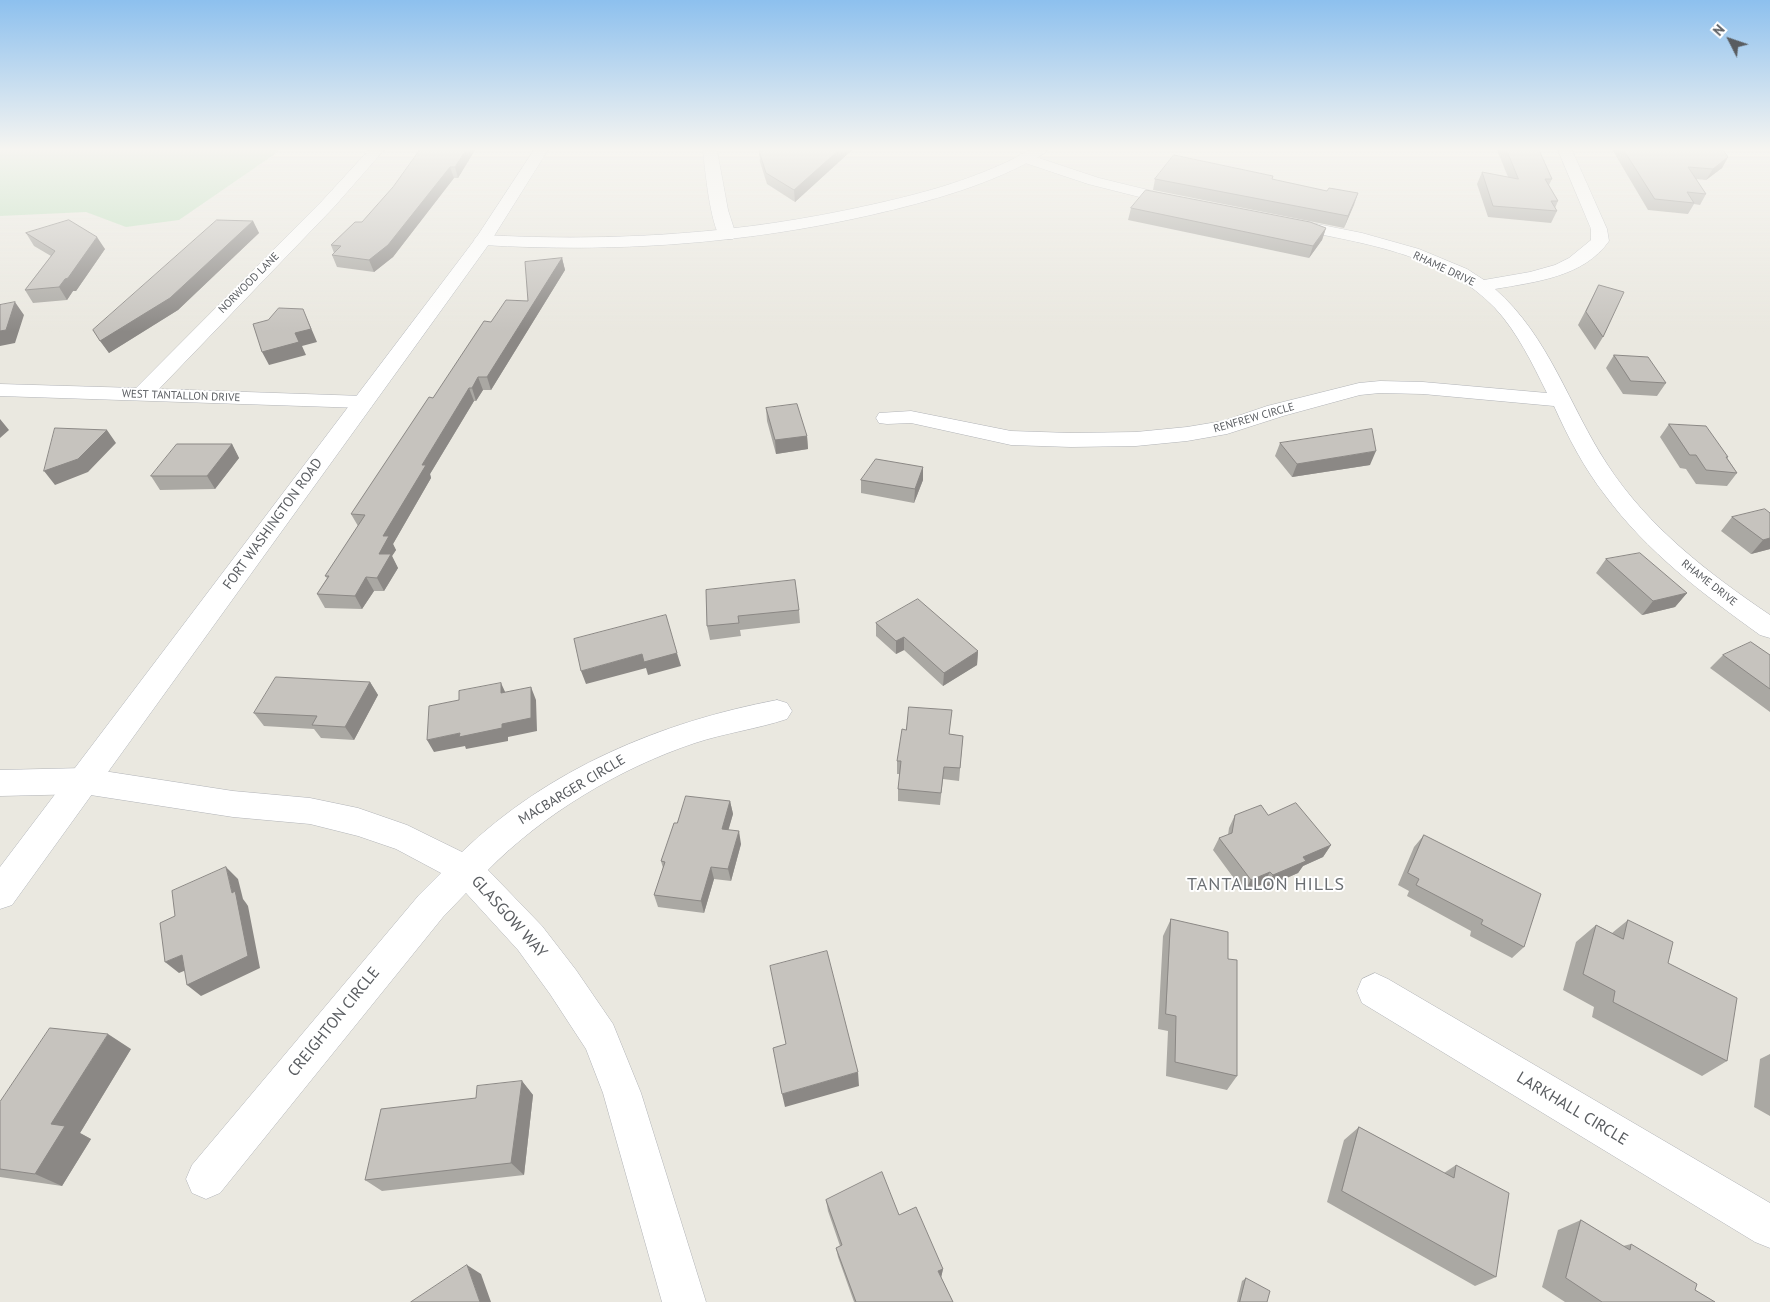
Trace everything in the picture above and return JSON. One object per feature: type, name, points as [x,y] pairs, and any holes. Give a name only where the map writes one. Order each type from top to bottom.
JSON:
[{"type":"street","name":"NORWOOD LANE","points":[[141,395],[321,211]]},
{"type":"street","name":"FORT WASHINGTON ROAD","points":[[0,894],[483,240],[502,211]]},
{"type":"street","points":[[720,211],[727,234]]},
{"type":"street","points":[[483,240],[550,244],[643,243],[812,223],[865,211]]},
{"type":"street","points":[[1481,286],[1563,268],[1581,260],[1600,241],[1599,229],[1591,211]]},
{"type":"street","name":"RHAME DRIVE","points":[[1269,220],[1355,237],[1404,250],[1438,263],[1481,286],[1499,301],[1523,330],[1595,463],[1637,520],[1699,576],[1770,628]]},
{"type":"street","name":"RENFREW CIRCLE","points":[[887,418],[911,417],[1011,438],[1071,440],[1136,439],[1187,434],[1227,427],[1275,411],[1358,389],[1380,387],[1423,388],[1560,400]]},
{"type":"street","name":"WEST TANTALLON DRIVE","points":[[0,390],[363,402]]},
{"type":"street","name":"MACBARGER CIRCLE","points":[[466,870],[516,823],[615,762],[653,744],[697,729],[731,719],[777,711]]},
{"type":"street","name":"GLASGOW WAY","points":[[0,783],[84,781],[233,804],[310,811],[358,822],[407,839],[466,870],[530,938],[563,982],[600,1037],[622,1093],[684,1302]]},
{"type":"street","name":"CREIGHTON CIRCLE","points":[[206,1179],[378,967],[431,906],[466,870]]},
{"type":"street","name":"LARKHALL CIRCLE","points":[[1375,991],[1770,1227]]},
{"type":"green space","points":[[0,211],[192,211],[179,220],[126,227],[86,212],[0,216]]},
{"type":"building","points":[[372,211],[415,211],[388,245],[369,260],[332,255],[341,246],[331,245],[355,222],[362,222]]},
{"type":"building","points":[[1144,211],[1252,211],[1310,222],[1326,228],[1313,246]]},
{"type":"building","points":[[1321,211],[1350,211],[1348,216]]},
{"type":"building","points":[[69,220],[97,237],[68,278],[59,287],[25,290],[55,251],[26,233]]},
{"type":"building","points":[[217,220],[253,221],[170,298],[100,341],[93,330]]},
{"type":"building","points":[[562,258],[487,377],[478,377],[472,388],[469,388],[422,465],[426,465],[383,536],[389,536],[379,554],[391,554],[377,578],[366,577],[355,596],[317,594],[329,576],[325,576],[365,515],[351,514],[429,397],[433,398],[484,321],[491,322],[506,300],[528,301],[525,262]]},
{"type":"building","points":[[1599,285],[1624,292],[1603,337],[1586,312]]},
{"type":"building","points":[[15,302],[6,330],[0,331],[0,305]]},
{"type":"building","points":[[279,308],[303,309],[311,329],[295,333],[299,342],[262,352],[253,324],[268,320]]},
{"type":"building","points":[[1614,355],[1648,357],[1666,383],[1631,381]]},
{"type":"building","points":[[797,404],[807,436],[775,440],[766,408]]},
{"type":"building","points":[[1669,424],[1706,426],[1737,473],[1706,470],[1696,455],[1690,455]]},
{"type":"building","points":[[55,428],[107,430],[78,459],[44,471]]},
{"type":"building","points":[[1372,429],[1376,451],[1297,464],[1280,443]]},
{"type":"building","points":[[177,444],[232,444],[207,476],[151,476]]},
{"type":"building","points":[[876,459],[923,467],[915,489],[861,480]]},
{"type":"building","points":[[1765,509],[1770,513],[1770,538],[1763,540],[1732,517]]},
{"type":"building","points":[[1640,553],[1687,593],[1653,601],[1606,559]]},
{"type":"building","points":[[795,580],[799,610],[738,616],[739,623],[707,626],[706,590]]},
{"type":"building","points":[[918,599],[978,651],[944,673],[904,637],[896,641],[876,623]]},
{"type":"building","points":[[666,615],[677,653],[644,662],[642,654],[581,671],[574,639]]},
{"type":"building","points":[[1751,642],[1770,655],[1770,689],[1723,655]]},
{"type":"building","points":[[276,677],[370,682],[345,727],[312,725],[317,716],[254,713]]},
{"type":"building","points":[[501,683],[501,693],[531,687],[531,718],[502,724],[502,728],[459,737],[460,733],[427,740],[429,706],[459,700],[459,691]]},
{"type":"building","points":[[909,707],[952,710],[949,734],[963,736],[960,768],[944,767],[941,793],[898,789],[901,761],[897,761],[902,729],[906,730]]},
{"type":"building","points":[[686,796],[730,801],[722,829],[739,831],[728,869],[711,867],[701,901],[654,895],[665,862],[661,861],[674,823],[677,823]]},
{"type":"building","points":[[1296,803],[1331,845],[1303,857],[1306,861],[1273,875],[1270,872],[1251,880],[1219,838],[1232,833],[1235,815],[1261,805],[1268,815]]},
{"type":"building","points":[[1424,835],[1541,894],[1524,947],[1481,924],[1483,920],[1416,885],[1419,879],[1408,873]]},
{"type":"building","points":[[226,867],[232,893],[235,891],[236,895],[248,956],[187,985],[182,955],[165,962],[160,923],[175,916],[172,891]]},
{"type":"building","points":[[1171,919],[1228,932],[1228,959],[1237,960],[1237,1076],[1175,1062],[1176,1016],[1166,1014]]},
{"type":"building","points":[[1628,920],[1673,942],[1668,963],[1737,998],[1727,1061],[1613,1002],[1615,991],[1583,974],[1596,925],[1623,939]]},
{"type":"building","points":[[827,951],[858,1072],[782,1094],[773,1048],[786,1044],[770,966]]},
{"type":"building","points":[[50,1028],[108,1034],[51,1124],[65,1126],[35,1174],[0,1169],[0,1102]]},
{"type":"building","points":[[522,1081],[511,1163],[365,1180],[381,1109],[476,1098],[477,1086]]},
{"type":"building","points":[[1359,1127],[1454,1178],[1456,1165],[1509,1193],[1496,1277],[1342,1191]]},
{"type":"building","points":[[882,1172],[899,1215],[916,1207],[943,1269],[938,1271],[953,1302],[856,1302],[836,1248],[842,1245],[826,1200]]},
{"type":"building","points":[[1581,1220],[1630,1250],[1631,1244],[1697,1284],[1695,1290],[1715,1302],[1602,1302],[1566,1278]]},
{"type":"building","points":[[467,1265],[480,1302],[411,1302]]},
{"type":"building","points":[[1246,1278],[1270,1291],[1267,1302],[1240,1302]]},
{"type":"district","name":"TANTALLON HILLS","points":[[1266,885]]}]
